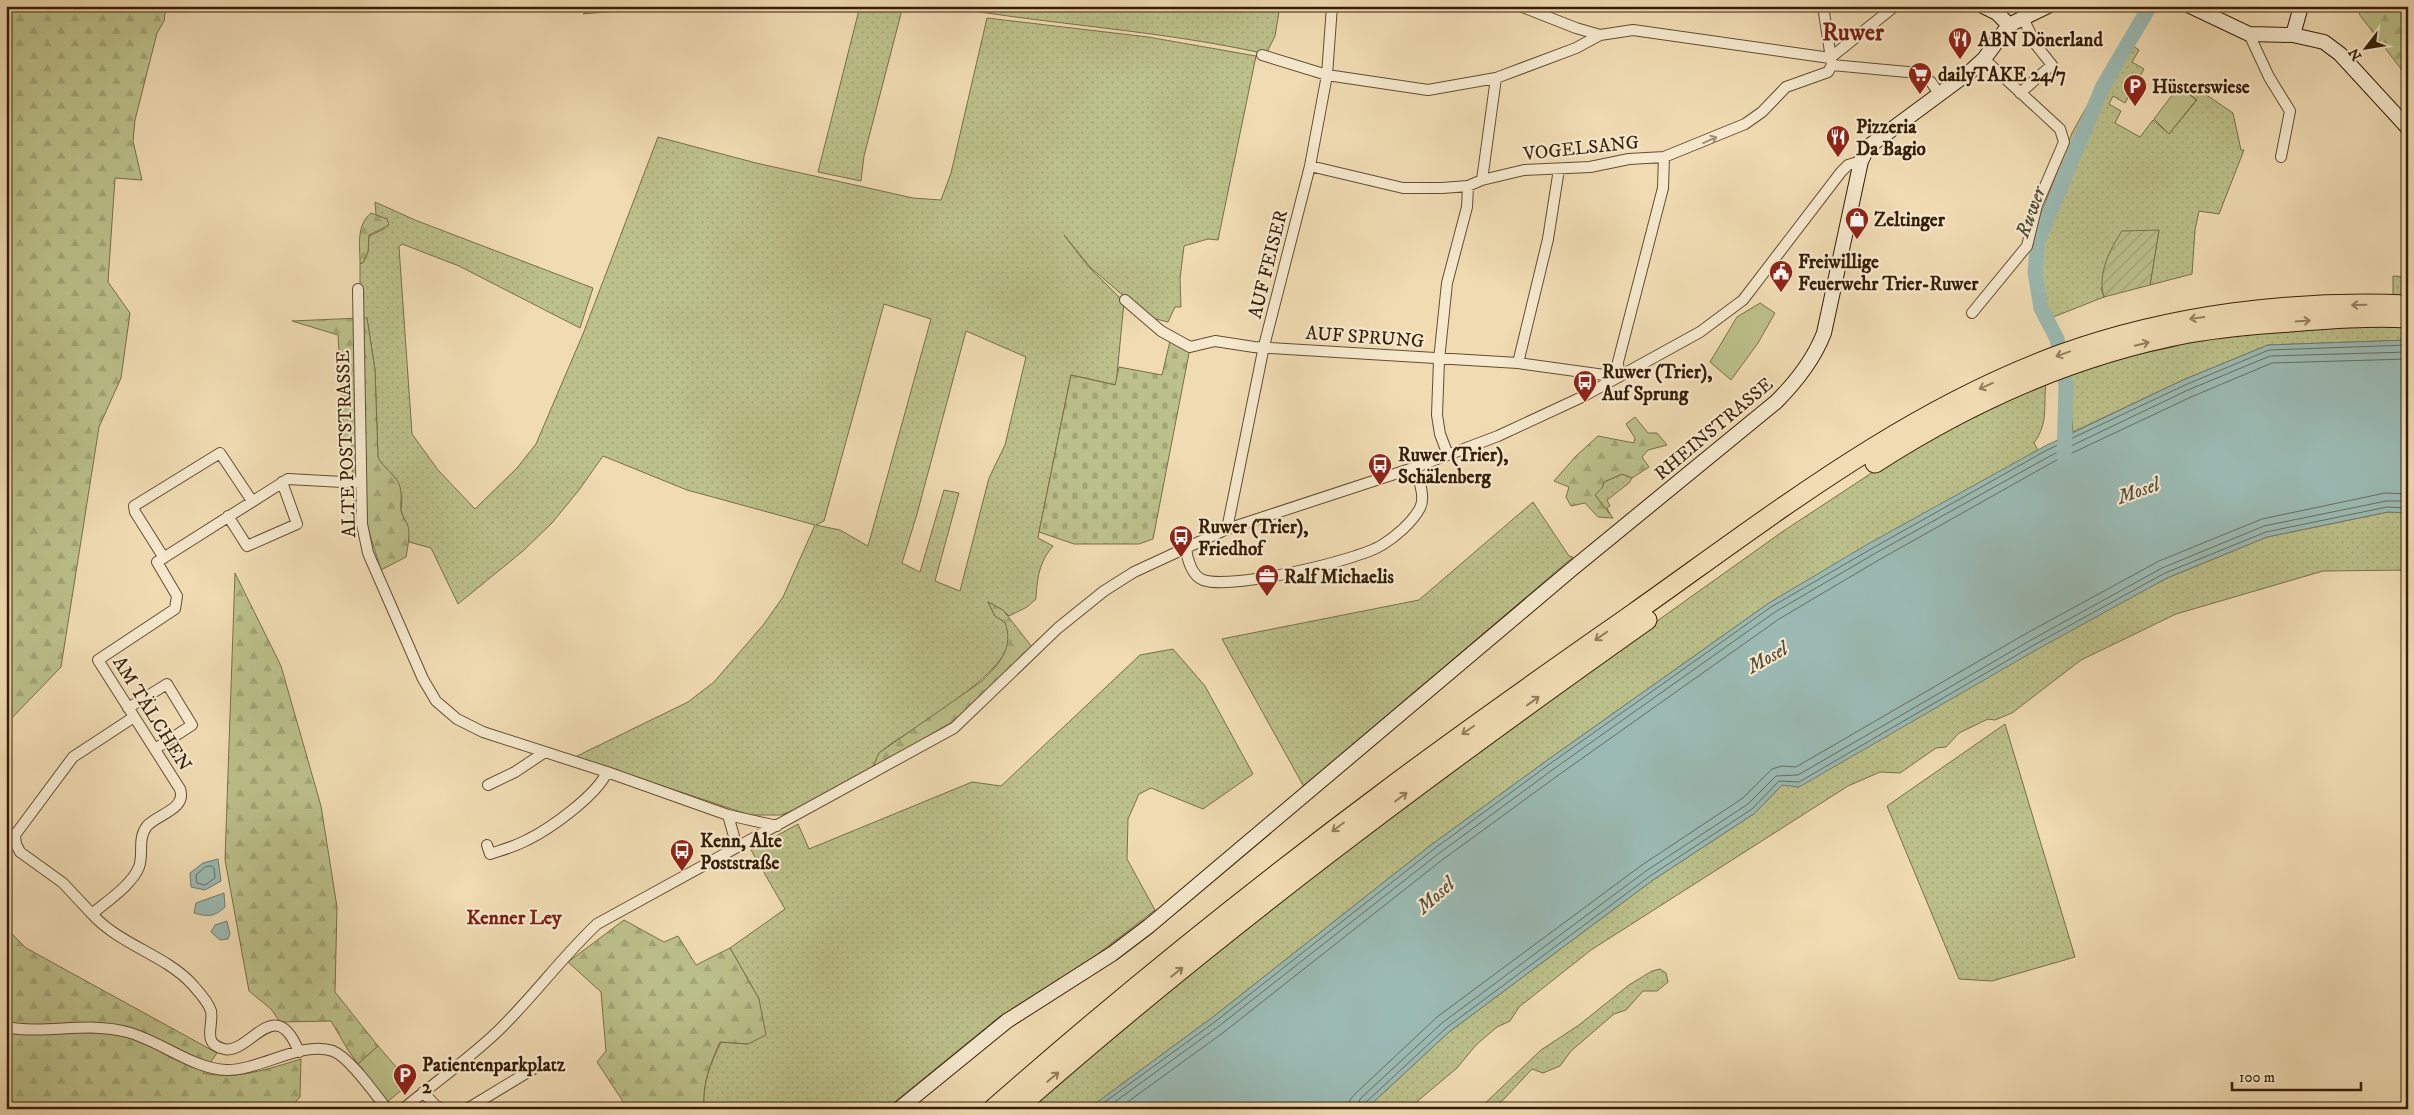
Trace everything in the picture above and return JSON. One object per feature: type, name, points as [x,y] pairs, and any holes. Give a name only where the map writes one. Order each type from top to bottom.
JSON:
[{"type":"highway","points":[[993,1109],[1227,915],[1325,837],[1458,737],[1828,477],[1944,406],[2096,350],[2190,319],[2258,310],[2342,305],[2408,305]]},
{"type":"highway","points":[[2096,350],[2198,332],[2335,318],[2408,318]]},
{"type":"highway","points":[[1016,1109],[1239,922],[1406,793],[1833,489],[1905,444],[2031,373]]},
{"type":"main road","points":[[1983,6],[1997,13],[2009,25]]},
{"type":"main road","name":"RHEINSTRASSE","points":[[899,1109],[1007,1021],[1112,954],[1149,926],[1630,522],[1776,402],[1788,390],[1819,346],[1832,306],[1861,161],[1873,142],[1940,95],[1984,59],[2009,25],[2048,6]]},
{"type":"main road","points":[[2190,6],[2250,34],[2293,35],[2324,42],[2340,54],[2408,128]]},
{"type":"main road","points":[[2293,35],[2301,6]]},
{"type":"street","name":"AUF FEISER","points":[[1227,529],[1264,346],[1310,166],[1327,75],[1332,6]]},
{"type":"street","points":[[1520,6],[1576,28],[1600,35]]},
{"type":"street","points":[[1823,6],[1831,61]]},
{"type":"street","name":"VOGELSANG","points":[[1310,166],[1403,188],[1468,186],[1482,180],[1524,170],[1559,169],[1664,157],[1745,124],[1762,112],[1786,87],[1828,72],[1831,61],[1895,6]]},
{"type":"street","points":[[2020,93],[2052,65],[2036,45],[2023,18]]},
{"type":"street","points":[[1262,55],[1327,75],[1428,90],[1496,78],[1576,48],[1600,35],[1633,30],[1918,74],[1931,82],[1940,95]]},
{"type":"street","points":[[2250,34],[2269,77],[2290,111],[2281,156]]},
{"type":"street","points":[[1972,313],[2027,246],[2037,205],[2064,142],[2060,129],[1984,59]]},
{"type":"street","points":[[1482,180],[1496,78]]},
{"type":"street","points":[[1618,377],[1618,362],[1663,188],[1664,157]]},
{"type":"street","points":[[403,1109],[497,1032],[538,989],[575,945],[597,924],[954,728],[1058,628],[1104,590],[1134,572],[1227,529],[1416,468],[1498,436],[1582,397],[1700,332],[1743,300],[1842,172],[1848,165],[1861,161]]},
{"type":"street","points":[[1518,364],[1548,239],[1559,169]]},
{"type":"street","points":[[1448,455],[1440,434],[1437,414],[1439,360],[1448,283],[1467,207],[1468,186]]},
{"type":"street","name":"ALTE POSTSTRASSE","points":[[358,289],[362,524],[368,553],[423,679],[436,701],[457,719],[482,732],[607,772],[728,815],[776,826]]},
{"type":"street","name":"AUF SPRUNG","points":[[1125,300],[1160,331],[1190,347],[1215,341],[1254,347],[1264,346],[1439,360],[1518,364],[1618,377]]},
{"type":"street","points":[[252,501],[220,453],[134,506],[135,512],[164,558],[288,479],[362,482]]},
{"type":"street","points":[[1186,548],[1187,556],[1195,574],[1202,580],[1213,582],[1263,578],[1359,556],[1381,546],[1394,536],[1421,508],[1422,499],[1416,468]]},
{"type":"street","points":[[228,516],[248,546],[297,524],[282,482]]},
{"type":"street","name":"AM TÄLCHEN","points":[[92,914],[136,872],[141,856],[141,838],[146,829],[176,806],[181,799],[180,789],[98,660],[175,609],[177,596],[157,562],[164,558]]},
{"type":"street","points":[[155,749],[192,725],[167,684],[73,757],[15,834],[16,844],[20,852],[64,883],[112,933],[169,965],[191,983],[210,1008],[209,1033],[212,1042],[223,1049],[234,1048],[262,1028],[273,1026],[288,1034],[299,1052]]},
{"type":"street","points":[[488,785],[515,772],[545,752]]},
{"type":"street","points":[[487,845],[490,854],[528,840],[578,806],[604,779],[607,772]]},
{"type":"street","points":[[728,815],[737,847]]},
{"type":"street","points":[[6,1027],[24,1030],[99,1027],[113,1029],[142,1037],[198,1062],[225,1070],[250,1067],[299,1052],[320,1049],[340,1055],[387,1109]]},
{"type":"street","points":[[467,1109],[533,1069]]},
{"type":"street","points":[[423,1092],[435,1105],[443,1109]]},
{"type":"green space","points":[[6,6],[166,6],[164,21],[157,33],[135,120],[133,141],[142,180],[115,178],[108,282],[130,313],[121,378],[99,427],[61,667],[6,724]]},
{"type":"green space","points":[[598,6],[676,6],[583,14]]},
{"type":"green space","points":[[860,6],[903,6],[864,156],[861,181],[818,172]]},
{"type":"green space","points":[[943,6],[1280,6],[1275,36],[1266,54],[1146,33],[984,13]]},
{"type":"green space","points":[[2361,6],[2408,6],[2408,78],[2359,14]]},
{"type":"green space","points":[[987,18],[1148,37],[1256,56],[1218,240],[1208,239],[1184,246],[1180,279],[1181,307],[1175,307],[1168,322],[1156,319],[1154,322],[1091,268],[1064,235],[1087,265],[1124,302],[1116,385],[1071,375],[1038,538],[1053,546],[1048,552],[1040,571],[1036,599],[1027,607],[1009,616],[1003,610],[988,602],[995,616],[1005,622],[1010,637],[1006,651],[995,666],[979,682],[939,712],[879,753],[872,769],[802,807],[781,815],[750,815],[575,757],[688,702],[714,682],[764,624],[783,597],[815,525],[687,490],[603,456],[552,523],[523,551],[458,604],[431,548],[409,542],[407,524],[401,512],[402,496],[389,471],[381,465],[378,457],[375,370],[367,319],[360,318],[360,263],[363,263],[368,252],[369,236],[384,229],[387,219],[376,215],[375,202],[415,220],[593,288],[580,328],[459,266],[402,244],[399,247],[412,434],[438,470],[475,509],[517,468],[536,444],[583,334],[658,137],[756,163],[913,198],[941,200],[951,173]],"holes":[[[884,304],[931,319],[868,546],[840,530],[816,525],[824,521]],[[966,331],[1026,357],[1005,445],[989,478],[960,591],[935,581],[959,493],[944,490],[920,572],[902,563]]]},
{"type":"green space","points":[[2124,40],[2139,50],[2132,62],[2144,69],[2125,103],[2113,96],[2109,104],[2121,111],[2115,123],[2140,137],[2153,120],[2169,134],[2197,100],[2182,88],[2186,81],[2233,113],[2241,150],[2244,150],[2219,214],[2199,211],[2195,230],[2192,274],[2150,285],[2159,230],[2101,288],[2104,297],[2043,321],[2033,298],[2031,272],[2041,214],[2072,133]]},
{"type":"green space","points":[[2179,86],[2196,100],[2169,134],[2154,119]]},
{"type":"green space","points":[[371,213],[387,219],[389,225],[369,235],[368,252],[363,263],[360,263],[361,230],[366,218]]},
{"type":"green space","points":[[2159,230],[2150,285],[2104,297],[2102,288],[2103,271],[2109,254],[2122,231]]},
{"type":"green space","points":[[2393,276],[2408,277],[2408,297],[2393,297]]},
{"type":"green space","points":[[1760,303],[1775,313],[1758,343],[1731,380],[1710,362],[1737,317]]},
{"type":"green space","points":[[367,318],[375,370],[378,457],[399,484],[401,511],[409,530],[406,557],[381,570],[365,519],[354,513],[351,441],[344,440],[338,335],[292,321]]},
{"type":"green space","points":[[2408,325],[2408,340],[2268,345],[2183,380],[2073,432],[2068,375],[2100,362],[2173,347],[2192,340],[2255,331]]},
{"type":"green space","points":[[1170,341],[1190,348],[1153,539],[1139,544],[1074,544],[1039,532],[1071,375],[1115,385],[1119,367],[1162,375]]},
{"type":"green space","points":[[2046,383],[2044,421],[2034,443],[2038,450],[1769,603],[1431,845],[1213,1017],[1088,1109],[1024,1109],[1292,887],[1615,651],[1782,532],[1908,449]]},
{"type":"green space","points":[[1635,417],[1648,433],[1657,433],[1667,445],[1648,450],[1642,457],[1649,467],[1632,478],[1622,474],[1604,482],[1602,488],[1595,495],[1613,518],[1598,517],[1585,503],[1571,506],[1566,497],[1569,487],[1554,481],[1576,456],[1598,436],[1634,443],[1635,438],[1626,424]]},
{"type":"green space","points":[[1622,474],[1632,478],[1629,483],[1607,500],[1610,506],[1607,508],[1611,516],[1595,495],[1602,488],[1604,482]]},
{"type":"green space","points":[[1533,502],[1569,556],[1573,557],[1304,787],[1222,639],[1419,600]]},
{"type":"green space","points":[[2388,512],[2408,513],[2408,570],[2323,571],[2176,614],[2081,660],[2012,713],[1995,720],[1988,719],[1959,733],[1946,747],[1936,748],[1900,773],[1880,772],[1848,786],[1591,950],[1519,1007],[1510,1021],[1497,1027],[1476,1045],[1457,1068],[1408,1109],[1366,1109],[1449,1032],[1653,880],[1755,813],[1782,785],[2167,578],[2267,537]]},
{"type":"green space","points":[[235,573],[281,666],[321,806],[337,907],[335,992],[378,1046],[358,1064],[331,1021],[280,1022],[271,1009],[249,991],[225,860]]},
{"type":"green space","points":[[988,602],[1003,610],[1032,647],[957,719],[872,769],[879,753],[982,681],[1000,661],[1008,640],[1007,631],[1005,622],[995,616]]},
{"type":"green space","points":[[1173,649],[1205,686],[1253,774],[1203,809],[1151,788],[1139,794],[1128,819],[1127,859],[1155,910],[1082,966],[999,1017],[886,1109],[704,1109],[704,1091],[708,1074],[721,1042],[748,1044],[759,999],[730,948],[785,909],[751,850],[798,824],[809,849],[972,782],[1001,786],[1140,655]]},
{"type":"green space","points":[[2005,724],[2075,957],[1992,981],[1959,979],[1887,806]]},
{"type":"green space","points":[[624,920],[664,942],[678,936],[696,965],[730,948],[759,999],[766,1035],[748,1044],[720,1042],[708,1074],[704,1091],[704,1109],[628,1109],[597,1062],[606,1051],[601,992],[568,962]]},
{"type":"green space","points":[[6,928],[26,948],[217,1053],[203,1073],[216,1075],[241,1074],[265,1070],[301,1059],[300,1097],[289,1109],[6,1109]]},
{"type":"green space","points":[[1660,969],[1666,973],[1668,982],[1657,991],[1643,991],[1626,1010],[1614,1014],[1571,1051],[1560,1066],[1543,1073],[1532,1069],[1504,1099],[1491,1109],[1479,1109],[1541,1050],[1579,1025],[1629,985],[1652,971]]},
{"type":"green space","points":[[378,1046],[410,1083],[386,1103],[361,1073],[364,1070],[358,1064]]},
{"type":"water","name":"Mosel","points":[[2408,340],[2408,513],[2388,512],[2267,537],[2167,578],[2036,650],[1799,787],[1782,785],[1755,813],[1653,880],[1449,1032],[1366,1109],[1088,1109],[1213,1017],[1431,845],[1549,759],[1769,603],[1868,544],[2045,446],[2183,380],[2268,345]]},
{"type":"water","points":[[218,859],[221,881],[205,890],[191,887],[190,873],[203,863]]},
{"type":"water","points":[[224,893],[225,907],[217,913],[203,915],[194,913],[196,903]]},
{"type":"water","points":[[227,921],[230,934],[228,939],[220,940],[211,932],[215,925]]},
{"type":"waterway","name":"Ruwer","points":[[2064,457],[2066,384],[2057,339],[2041,308],[2035,272],[2038,240],[2103,86],[2150,6]]},
{"type":"place","name":"ABN Dönerland","points":[[1960,60]]},
{"type":"place","name":"dailyTAKE 24/7","points":[[1920,95]]},
{"type":"place","name":"Hüsterswiese","points":[[2135,107]]},
{"type":"place","name":"Pizzeria Da Bagio","points":[[1838,158]]},
{"type":"place","name":"Zeltinger","points":[[1857,240]]},
{"type":"place","name":"Freiwillige Feuerwehr Trier-Ruwer","points":[[1781,293]]},
{"type":"place","name":"Ruwer (Trier), Auf Sprung","points":[[1585,403]]},
{"type":"place","name":"Ruwer (Trier), Schälenberg","points":[[1380,486]]},
{"type":"place","name":"Ruwer (Trier), Friedhof","points":[[1181,558]]},
{"type":"place","name":"Ralf Michaelis","points":[[1267,597]]},
{"type":"place","name":"Kenn, Alte Poststraße","points":[[682,872]]},
{"type":"place","name":"Patientenparkplatz 2","points":[[405,1096]]},
{"type":"district","name":"Ruwer","points":[[1853,32]]},
{"type":"district","name":"Kenner Ley","points":[[514,917]]}]
